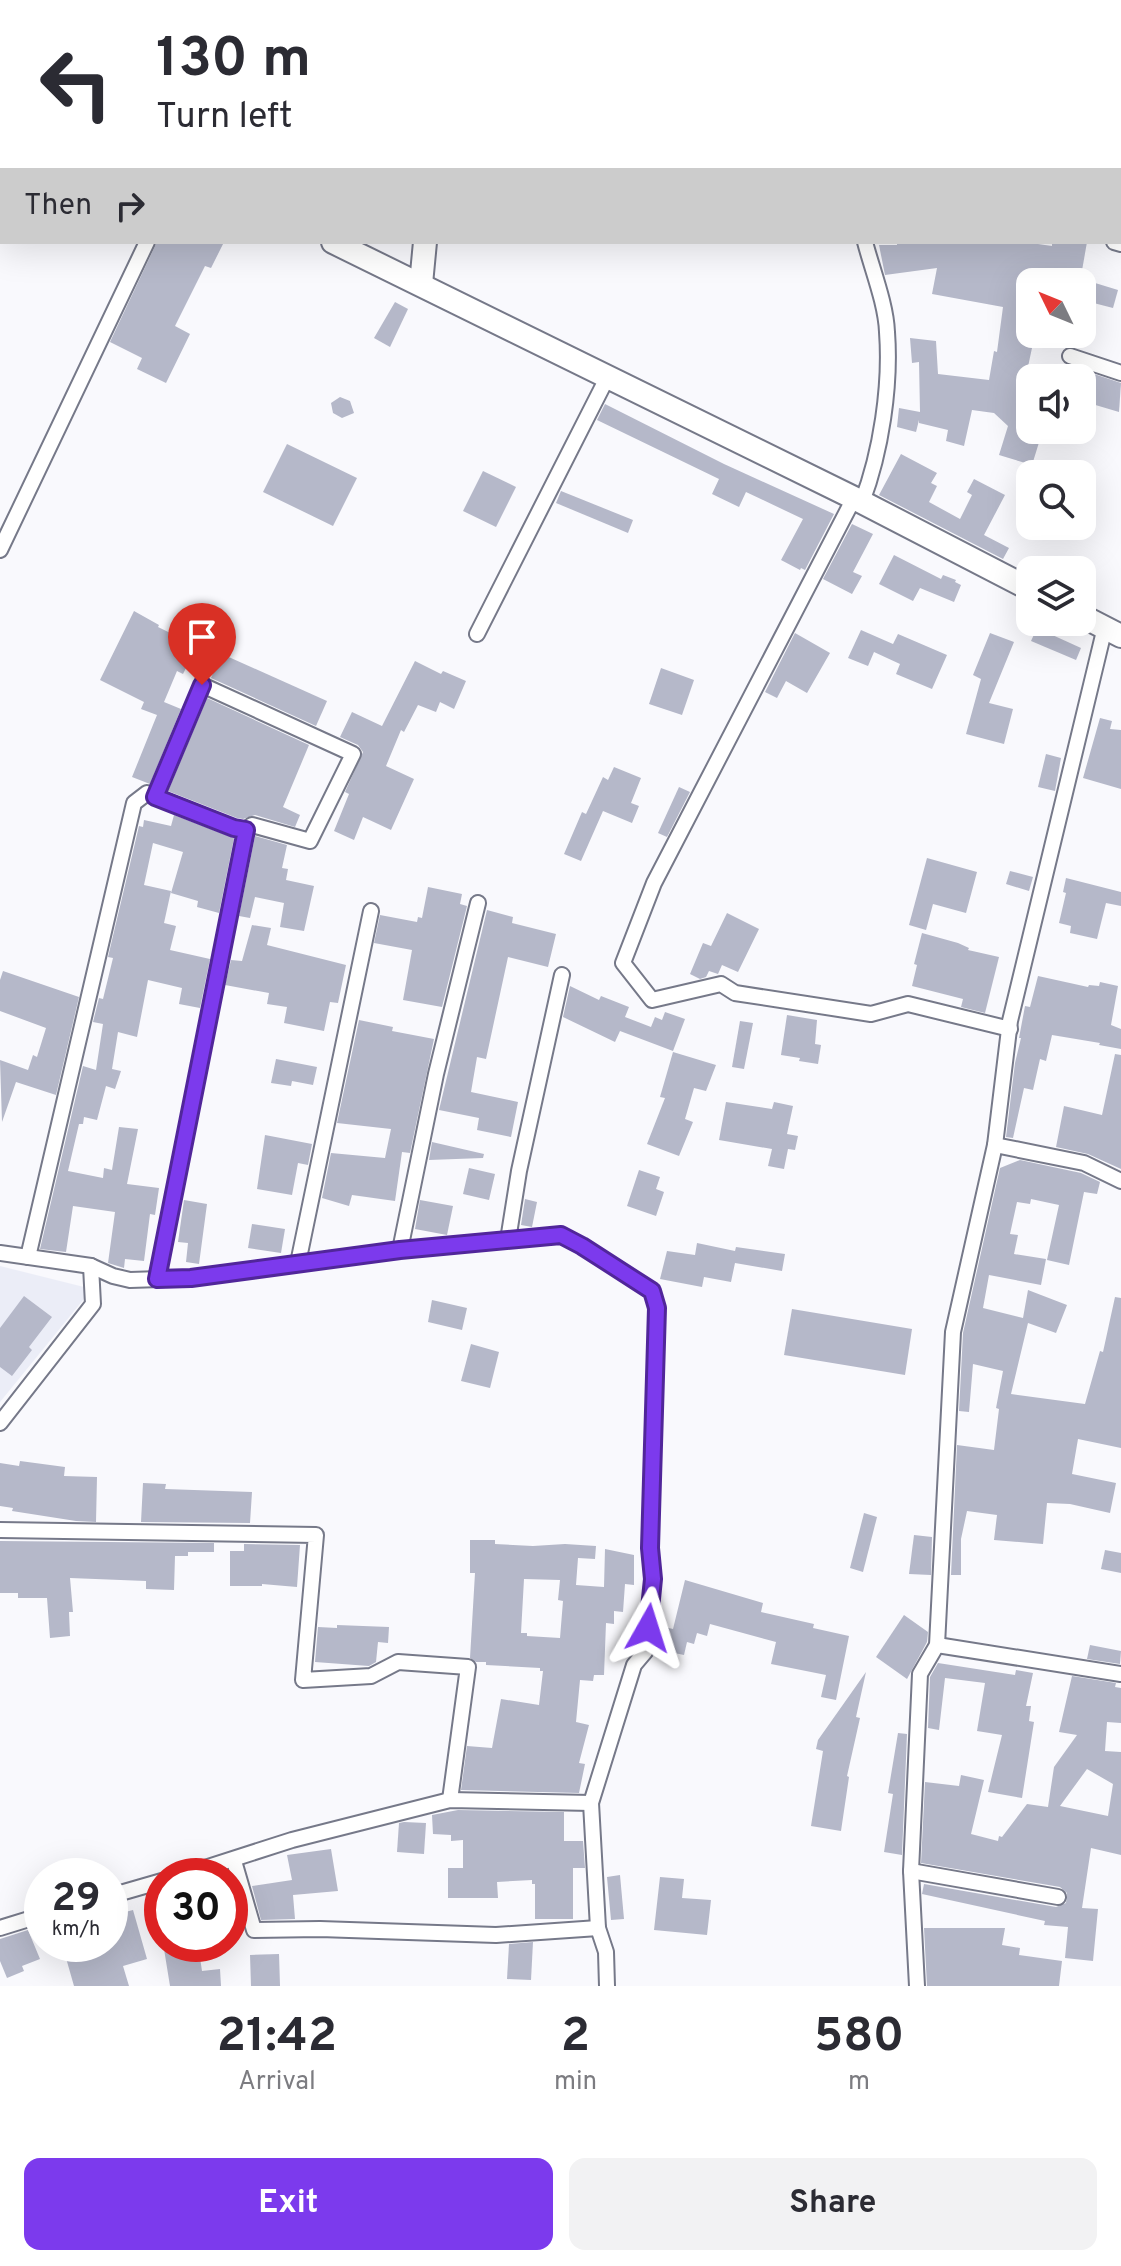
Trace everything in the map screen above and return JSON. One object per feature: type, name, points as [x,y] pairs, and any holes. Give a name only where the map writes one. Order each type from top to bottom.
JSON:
[{"type":"street","points":[[0,550],[146,244]]},
{"type":"street","points":[[337,244],[858,500],[1016,582]]},
{"type":"street","points":[[421,284],[425,244]]},
{"type":"street","points":[[866,244],[887,330],[885,407],[870,479],[654,883],[623,963],[652,1000],[721,984],[735,993],[871,1014],[908,1004],[1010,1029]]},
{"type":"street","points":[[1070,356],[1121,373]]},
{"type":"street","points":[[477,634],[608,376]]},
{"type":"street","points":[[917,1986],[911,1871],[920,1674],[937,1645],[953,1332],[995,1145],[1010,1029],[1113,632]]},
{"type":"street","points":[[155,797],[202,685],[353,754],[310,841],[252,825],[246,830],[157,1279]]},
{"type":"street","points":[[28,1257],[134,803],[147,793],[246,830]]},
{"type":"street","points":[[400,1250],[436,1074],[478,903]]},
{"type":"street","points":[[298,1263],[371,911]]},
{"type":"street","points":[[508,1240],[519,1171],[562,975]]},
{"type":"street","points":[[995,1145],[1084,1163],[1121,1181]]},
{"type":"street","points":[[0,1253],[91,1266],[130,1280],[191,1278],[400,1250],[561,1235],[652,1291],[657,1308],[650,1548],[653,1579],[645,1652],[634,1665],[591,1803],[598,1928],[606,1952],[607,1986]]},
{"type":"street","points":[[0,1423],[93,1304],[91,1266]]},
{"type":"street","points":[[0,1530],[316,1535],[303,1680],[371,1676],[398,1662],[468,1667],[450,1800]]},
{"type":"street","points":[[937,1645],[1121,1674]]},
{"type":"street","points":[[242,1858],[292,1840],[450,1800],[591,1803]]},
{"type":"street","points":[[911,1871],[1058,1897]]},
{"type":"street","points":[[248,1909],[254,1930],[496,1935],[598,1928]]},
{"type":"street","points":[[0,1928],[24,1921]]},
{"type":"shaded area","points":[[0,1266],[92,1289],[0,1402]]},
{"type":"building","points":[[156,244],[223,244],[211,268],[205,266],[175,326],[190,334],[166,383],[137,369],[142,358],[110,342]]},
{"type":"building","points":[[1087,244],[1082,268],[1016,268],[1016,348],[1032,348],[1029,364],[1016,364],[1016,444],[1039,444],[1034,460],[1016,460],[999,455],[1008,426],[994,413],[972,410],[964,446],[946,441],[948,430],[919,423],[919,420],[916,432],[897,427],[899,408],[920,412],[919,362],[912,363],[910,338],[936,341],[938,374],[989,380],[994,351],[997,352],[1003,307],[932,294],[937,268],[885,275],[879,245]]},
{"type":"building","points":[[1096,283],[1118,290],[1113,308],[1096,304]]},
{"type":"building","points":[[395,302],[408,309],[390,347],[374,338]]},
{"type":"building","points":[[1096,375],[1121,383],[1119,412],[1096,405]]},
{"type":"building","points":[[340,397],[350,401],[354,413],[342,418],[333,413],[331,403]]},
{"type":"building","points":[[605,404],[724,464],[834,514],[805,570],[781,560],[803,519],[746,492],[739,507],[712,494],[719,479],[597,420]]},
{"type":"building","points":[[287,444],[357,478],[333,526],[263,492]]},
{"type":"building","points":[[901,454],[937,473],[931,483],[937,486],[929,502],[960,519],[972,495],[967,492],[974,479],[1005,495],[984,535],[1009,548],[1003,559],[879,495]]},
{"type":"building","points":[[483,471],[516,487],[496,527],[463,511]]},
{"type":"building","points":[[561,491],[633,520],[628,533],[556,503]]},
{"type":"building","points":[[852,524],[873,534],[853,572],[862,576],[852,594],[823,579]]},
{"type":"building","points":[[894,555],[941,579],[943,575],[956,580],[961,585],[954,602],[920,588],[913,601],[879,584]]},
{"type":"building","points":[[134,611],[197,646],[183,674],[177,671],[164,702],[181,709],[150,784],[132,777],[157,715],[141,709],[144,702],[100,680]]},
{"type":"building","points":[[861,630],[893,644],[898,634],[947,655],[932,689],[896,674],[900,664],[874,652],[868,666],[848,658]]},
{"type":"building","points":[[795,633],[830,653],[807,693],[786,681],[777,698],[765,692]]},
{"type":"building","points":[[990,633],[1014,642],[989,703],[1013,709],[1004,744],[966,734],[981,679],[973,675]]},
{"type":"building","points":[[1033,636],[1055,636],[1081,648],[1076,660],[1031,641]]},
{"type":"building","points":[[222,654],[327,701],[316,726],[211,678]]},
{"type":"building","points":[[415,661],[441,674],[443,671],[466,681],[454,709],[440,702],[436,712],[418,705],[404,732],[401,730],[386,766],[414,779],[391,830],[363,817],[354,840],[334,831],[349,794],[345,792],[363,752],[358,745],[340,737],[352,712],[382,726]]},
{"type":"building","points":[[661,668],[694,680],[682,715],[649,704]]},
{"type":"building","points":[[207,698],[309,745],[283,807],[300,815],[295,827],[255,815],[237,818],[168,791]]},
{"type":"building","points":[[1100,718],[1112,721],[1110,729],[1121,730],[1121,789],[1083,778]]},
{"type":"building","points":[[1046,754],[1061,758],[1055,791],[1038,787]]},
{"type":"building","points":[[614,767],[641,778],[631,803],[639,806],[632,823],[603,811],[581,861],[564,854],[582,812],[586,814],[603,777],[608,780]]},
{"type":"building","points":[[679,787],[690,792],[667,837],[658,833]]},
{"type":"building","points":[[174,815],[234,838],[219,913],[197,907],[198,901],[171,893],[183,852],[153,843],[144,885],[171,891],[164,923],[176,926],[170,950],[210,959],[200,1008],[179,1004],[182,988],[148,980],[137,1037],[118,1032],[112,1069],[121,1071],[115,1089],[106,1086],[97,1120],[84,1117],[83,1124],[79,1124],[68,1171],[103,1178],[104,1168],[112,1170],[119,1127],[138,1129],[127,1184],[159,1188],[155,1215],[150,1214],[144,1261],[125,1259],[124,1268],[108,1263],[115,1212],[73,1206],[66,1252],[40,1249],[83,1066],[96,1070],[103,1024],[93,1022],[99,998],[103,999],[113,958],[108,957],[139,826],[143,827],[144,820],[171,826]]},
{"type":"building","points":[[255,836],[287,845],[282,868],[288,869],[286,880],[314,886],[304,931],[280,927],[284,903],[255,897],[250,918],[239,916]]},
{"type":"building","points":[[927,858],[977,872],[966,913],[933,904],[926,930],[909,925]]},
{"type":"building","points":[[1010,871],[1033,877],[1029,891],[1006,884]]},
{"type":"building","points":[[1066,878],[1121,892],[1121,906],[1106,903],[1097,939],[1070,933],[1071,926],[1059,923]]},
{"type":"building","points":[[428,887],[462,894],[460,904],[467,906],[442,1007],[403,1000],[412,950],[374,943],[380,915],[417,922],[418,917],[422,918]]},
{"type":"building","points":[[487,910],[513,917],[512,923],[556,934],[548,967],[508,957],[486,1059],[477,1057],[471,1092],[518,1102],[511,1137],[477,1130],[479,1118],[439,1110]]},
{"type":"building","points":[[727,913],[759,929],[738,972],[722,965],[718,974],[709,971],[706,977],[700,979],[690,974],[703,943],[711,946]]},
{"type":"building","points":[[252,925],[271,928],[267,945],[346,965],[338,1003],[330,1002],[324,1031],[284,1023],[287,1007],[267,1004],[269,993],[225,985],[231,960],[242,961]]},
{"type":"building","points":[[922,933],[958,943],[968,950],[999,957],[985,1013],[961,1007],[963,999],[912,986]]},
{"type":"building","points":[[3,971],[79,997],[56,1095],[16,1082],[2,1122],[0,1060],[28,1070],[33,1055],[37,1057],[46,1028],[0,1011]]},
{"type":"building","points":[[1038,976],[1088,987],[1099,986],[1100,982],[1118,986],[1111,1025],[1121,1029],[1121,1049],[1052,1035],[1046,1061],[1040,1059],[1033,1090],[1024,1088],[1013,1138],[1006,1137],[1025,1006],[1030,1007]]},
{"type":"building","points":[[570,986],[599,1000],[601,996],[629,1007],[625,1017],[651,1027],[655,1017],[662,1020],[665,1012],[685,1019],[673,1051],[620,1031],[615,1042],[563,1017]]},
{"type":"building","points":[[787,1015],[817,1020],[815,1044],[821,1045],[818,1064],[781,1055]]},
{"type":"building","points":[[359,1020],[393,1027],[392,1031],[434,1039],[410,1153],[402,1152],[395,1201],[352,1195],[349,1206],[322,1198],[331,1153],[385,1158],[391,1129],[337,1123]]},
{"type":"building","points":[[740,1021],[753,1023],[744,1069],[732,1067]]},
{"type":"building","points":[[673,1052],[716,1065],[706,1091],[694,1088],[685,1119],[693,1122],[679,1156],[647,1144],[665,1098],[660,1097]]},
{"type":"building","points":[[1115,1054],[1121,1055],[1121,1169],[1088,1154],[1056,1147],[1064,1106],[1102,1115]]},
{"type":"building","points":[[276,1059],[317,1067],[313,1085],[292,1081],[291,1086],[271,1083]]},
{"type":"building","points":[[726,1102],[772,1109],[774,1102],[793,1106],[787,1134],[798,1136],[795,1150],[788,1149],[784,1169],[768,1166],[772,1149],[719,1140]]},
{"type":"building","points":[[265,1135],[312,1144],[308,1165],[298,1163],[292,1195],[257,1189]]},
{"type":"building","points":[[432,1142],[484,1154],[483,1158],[429,1160]]},
{"type":"building","points":[[1020,1160],[1081,1173],[1100,1182],[1097,1194],[1084,1192],[1069,1265],[1047,1260],[1059,1205],[1031,1199],[1030,1204],[1017,1202],[1010,1234],[1018,1235],[1014,1254],[1046,1259],[1041,1285],[989,1275],[983,1308],[1023,1318],[1028,1290],[1067,1305],[1056,1333],[1028,1323],[1011,1394],[1085,1404],[1100,1351],[1103,1352],[1115,1297],[1121,1298],[1121,1448],[1078,1439],[1072,1474],[1116,1483],[1110,1513],[1070,1504],[1047,1503],[1043,1544],[994,1540],[997,1515],[967,1511],[961,1539],[961,1575],[951,1575],[957,1445],[994,1450],[999,1409],[996,1408],[1003,1371],[973,1364],[969,1412],[959,1411],[963,1333],[1000,1168]]},
{"type":"building","points":[[469,1168],[495,1174],[489,1200],[463,1194]]},
{"type":"building","points":[[639,1170],[660,1177],[656,1189],[664,1192],[656,1216],[627,1206]]},
{"type":"building","points":[[525,1199],[537,1202],[532,1227],[521,1225]]},
{"type":"building","points":[[184,1200],[207,1204],[199,1264],[186,1262],[188,1243],[178,1242]]},
{"type":"building","points":[[420,1200],[453,1206],[447,1235],[415,1229]]},
{"type":"building","points":[[252,1224],[285,1229],[281,1253],[248,1248]]},
{"type":"building","points":[[697,1243],[735,1251],[736,1247],[785,1254],[782,1271],[735,1263],[731,1282],[704,1277],[702,1287],[660,1279],[667,1251],[695,1255]]},
{"type":"building","points":[[24,1296],[52,1317],[12,1376],[0,1367],[0,1328]]},
{"type":"building","points":[[432,1300],[467,1308],[462,1330],[428,1322]]},
{"type":"building","points":[[792,1309],[912,1329],[905,1375],[784,1355]]},
{"type":"building","points":[[471,1344],[499,1352],[490,1388],[461,1381]]},
{"type":"building","points":[[20,1461],[65,1467],[64,1476],[97,1477],[96,1522],[12,1511],[13,1508],[0,1506],[0,1463],[19,1466]]},
{"type":"building","points":[[143,1483],[166,1484],[165,1489],[252,1492],[250,1523],[141,1522]]},
{"type":"building","points":[[864,1513],[877,1517],[863,1572],[850,1568]]},
{"type":"building","points":[[914,1535],[932,1537],[931,1575],[909,1574]]},
{"type":"building","points":[[470,1540],[533,1546],[596,1546],[595,1559],[578,1558],[576,1585],[604,1587],[605,1549],[634,1555],[634,1585],[625,1584],[623,1612],[614,1611],[614,1624],[606,1623],[604,1675],[594,1675],[593,1681],[580,1680],[576,1722],[589,1725],[579,1763],[585,1764],[579,1793],[461,1790],[467,1746],[492,1748],[501,1699],[539,1705],[543,1671],[540,1668],[486,1665],[486,1662],[476,1662],[470,1658],[475,1573],[470,1573]],"holes":[[[524,1579],[560,1580],[558,1600],[563,1601],[560,1638],[521,1633]]]},
{"type":"building","points":[[0,1541],[214,1543],[214,1552],[188,1552],[188,1556],[175,1556],[174,1590],[146,1589],[146,1581],[70,1578],[73,1612],[69,1612],[70,1636],[50,1638],[47,1598],[18,1598],[18,1593],[0,1593]]},
{"type":"building","points":[[244,1544],[300,1545],[297,1587],[262,1584],[230,1586],[230,1551],[244,1551]]},
{"type":"building","points":[[1105,1550],[1121,1553],[1121,1573],[1101,1569]]},
{"type":"building","points":[[685,1580],[763,1603],[761,1612],[849,1636],[836,1700],[821,1697],[826,1675],[771,1664],[776,1642],[710,1624],[707,1636],[697,1633],[694,1644],[687,1642],[684,1655],[655,1649],[660,1626],[673,1629]]},
{"type":"building","points":[[904,1615],[928,1632],[927,1642],[907,1679],[876,1657]]},
{"type":"building","points":[[337,1625],[389,1627],[388,1643],[378,1642],[376,1662],[369,1666],[315,1662],[318,1627],[337,1628]]},
{"type":"building","points":[[1090,1645],[1121,1651],[1120,1664],[1087,1659]]},
{"type":"building","points":[[938,1663],[1015,1675],[1016,1670],[1033,1673],[1026,1706],[1031,1706],[1029,1721],[1034,1722],[1022,1798],[988,1792],[1002,1735],[977,1731],[985,1683],[945,1678],[939,1730],[928,1728],[930,1677]]},
{"type":"building","points":[[866,1672],[856,1717],[860,1718],[847,1776],[841,1831],[811,1826],[823,1751],[816,1749],[818,1740]]},
{"type":"building","points":[[1072,1676],[1116,1683],[1115,1687],[1121,1688],[1121,1723],[1107,1722],[1105,1751],[1121,1752],[1121,1855],[1091,1848],[1082,1908],[1098,1909],[1093,1961],[1065,1958],[1068,1927],[1044,1925],[1045,1921],[922,1894],[924,1884],[1056,1907],[1066,1903],[1067,1893],[1060,1887],[921,1863],[925,1782],[959,1786],[961,1775],[984,1780],[971,1834],[998,1841],[1027,1804],[1048,1807],[1054,1767],[1077,1735],[1059,1732]],"holes":[[[1087,1769],[1113,1784],[1108,1816],[1060,1806]]]},
{"type":"building","points":[[898,1733],[907,1734],[902,1855],[884,1852],[893,1794],[888,1793]]},
{"type":"building","points":[[458,1810],[564,1812],[564,1841],[583,1841],[585,1868],[573,1868],[573,1919],[535,1919],[535,1884],[532,1880],[497,1882],[498,1898],[448,1898],[448,1868],[463,1868],[463,1840],[451,1841],[451,1835],[433,1834],[432,1815]]},
{"type":"building","points":[[399,1823],[426,1823],[424,1854],[397,1852]]},
{"type":"building","points":[[331,1849],[338,1891],[293,1895],[295,1919],[261,1920],[252,1886],[292,1880],[287,1855]]},
{"type":"building","points":[[620,1875],[624,1919],[611,1920],[607,1877]]},
{"type":"building","points":[[660,1877],[684,1879],[682,1898],[711,1900],[707,1935],[654,1930]]},
{"type":"building","points":[[133,1910],[144,1948],[144,1960],[123,1966],[129,1986],[74,1986],[67,1962],[128,1962],[128,1911]]},
{"type":"building","points":[[924,1928],[1005,1928],[1002,1945],[1020,1948],[1019,1955],[1062,1961],[1059,1986],[927,1986]]},
{"type":"building","points":[[24,1931],[24,1962],[32,1962],[22,1966],[24,1971],[7,1978],[0,1961],[0,1939]]},
{"type":"building","points":[[533,1942],[531,1980],[507,1979],[509,1944]]},
{"type":"building","points":[[279,1954],[280,1986],[251,1986],[250,1955]]},
{"type":"building","points":[[166,1962],[201,1962],[202,1971],[220,1969],[221,1986],[170,1986]]},
{"type":"route","points":[[202,685],[155,797],[246,830],[157,1279],[191,1278],[400,1250],[561,1235],[652,1291],[657,1308],[650,1548],[653,1579],[648,1628]]}]
